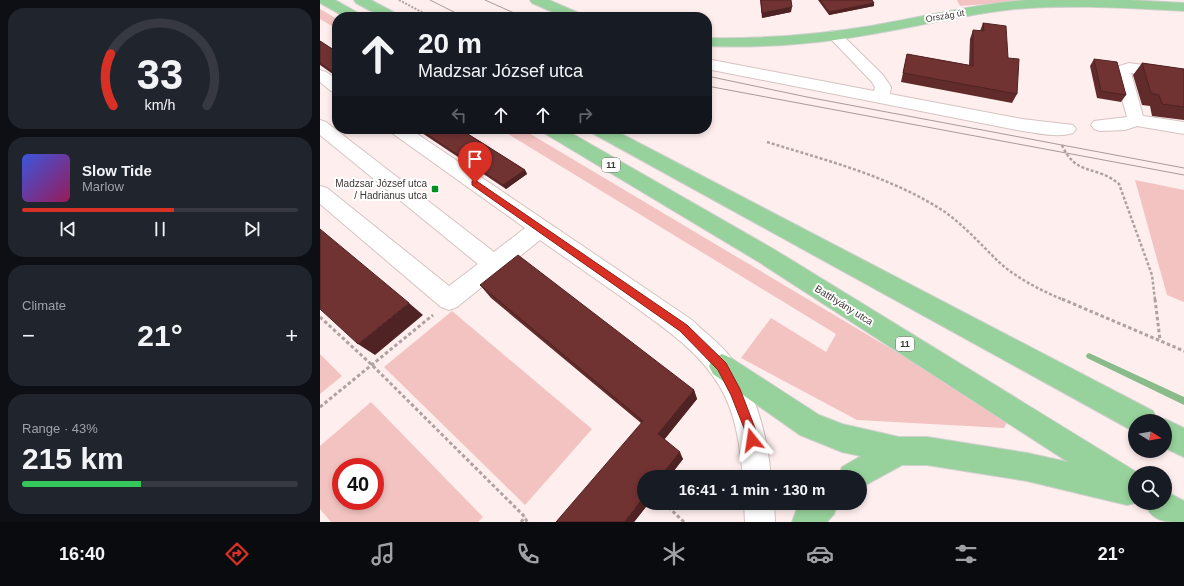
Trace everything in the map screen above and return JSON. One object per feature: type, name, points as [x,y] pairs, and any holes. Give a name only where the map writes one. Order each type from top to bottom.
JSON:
[{"type":"main road","points":[[325,0],[346,12]]},
{"type":"main road","points":[[361,0],[383,12]]},
{"type":"main road","points":[[536,0],[564,12]]},
{"type":"main road","name":"Ország út","points":[[712,42],[775,41],[834,35],[988,9],[1036,4],[1080,2],[1184,7]]},
{"type":"main road","name":"Batthyány utca","points":[[559,134],[767,256],[1128,484]]},
{"type":"main road","name":"11","points":[[607,134],[1130,414]]},
{"type":"main road","points":[[722,366],[810,425],[842,438],[899,451],[927,451],[1027,467],[1128,490]]},
{"type":"main road","points":[[1172,437],[1184,443]]},
{"type":"main road","points":[[865,470],[899,451]]},
{"type":"main road","points":[[1172,499],[1184,500]]},
{"type":"main road","points":[[807,522],[817,510]]},
{"type":"main road","points":[[1171,510],[1184,518]]},
{"type":"street","points":[[834,35],[877,78],[883,87],[881,98]]},
{"type":"street","points":[[712,65],[1022,125],[1051,129],[1064,136]]},
{"type":"street","points":[[1136,120],[1122,70],[1130,68],[1184,76]]},
{"type":"street","points":[[1100,125],[1125,124],[1136,120],[1184,128]]},
{"type":"street","points":[[320,126],[494,264]]},
{"type":"street","points":[[405,134],[683,328],[722,366],[736,393],[750,428],[756,470]]},
{"type":"street","points":[[320,192],[449,300],[540,228]]},
{"type":"street","points":[[759,510],[760,522]]},
{"type":"path","points":[[399,0],[421,12]]},
{"type":"path","points":[[1064,136],[1066,155],[1075,165],[1102,172],[1113,177],[1119,184],[1152,275],[1160,341]]},
{"type":"path","points":[[767,142],[840,165],[916,194],[946,212],[964,226],[1006,268],[1021,279],[1048,294],[1184,351]]},
{"type":"path","points":[[320,407],[439,310]]},
{"type":"path","points":[[320,317],[372,365],[525,517],[527,522]]},
{"type":"path","points":[[671,510],[684,522]]},
{"type":"path","points":[[521,522],[525,517]]},
{"type":"shaded area","points":[[957,0],[1038,0],[960,6]]},
{"type":"shaded area","points":[[320,9],[332,16],[332,26],[320,19]]},
{"type":"shaded area","points":[[508,134],[530,134],[1009,419],[1004,428],[857,420],[741,358],[771,318],[826,352],[836,334]]},
{"type":"shaded area","points":[[1135,180],[1184,190],[1184,302],[1167,295]]},
{"type":"shaded area","points":[[452,311],[592,429],[525,505],[384,367]]},
{"type":"shaded area","points":[[320,354],[342,376],[320,394]]},
{"type":"shaded area","points":[[371,402],[483,517],[478,522],[331,522],[320,509],[320,446]]},
{"type":"building","points":[[761,0],[791,0],[792,7],[762,13]]},
{"type":"building","points":[[820,0],[872,0],[874,3],[829,12]]},
{"type":"building","points":[[983,23],[1006,26],[1008,58],[1019,59],[1017,94],[903,73],[907,54],[973,66],[973,30],[984,31]]},
{"type":"building","points":[[320,41],[332,49],[332,71],[320,63]]},
{"type":"building","points":[[1094,59],[1117,62],[1126,95],[1101,91]]},
{"type":"building","points":[[1142,63],[1184,69],[1184,107],[1162,104],[1159,95],[1151,93]]},
{"type":"building","points":[[426,134],[468,134],[525,170],[503,185]]},
{"type":"building","points":[[320,229],[409,303],[358,344],[320,309]]},
{"type":"building","points":[[518,255],[694,390],[658,434],[680,452],[666,470],[637,470],[637,506],[624,522],[556,522],[643,421],[480,285]]},
{"type":"waterway","points":[[1089,356],[1184,401]]},
{"type":"tram line","points":[[430,0],[454,12]]},
{"type":"tram line","points":[[485,0],[512,12]]},
{"type":"tram line","points":[[712,77],[807,97],[1184,168]]},
{"type":"tram line","points":[[712,87],[1184,175]]},
{"type":"place","name":"Madzsar József utca / Hadrianus utca","points":[[435,189]]},
{"type":"route","points":[[475,183],[683,328],[722,366],[736,393],[750,428],[752,440]]}]
